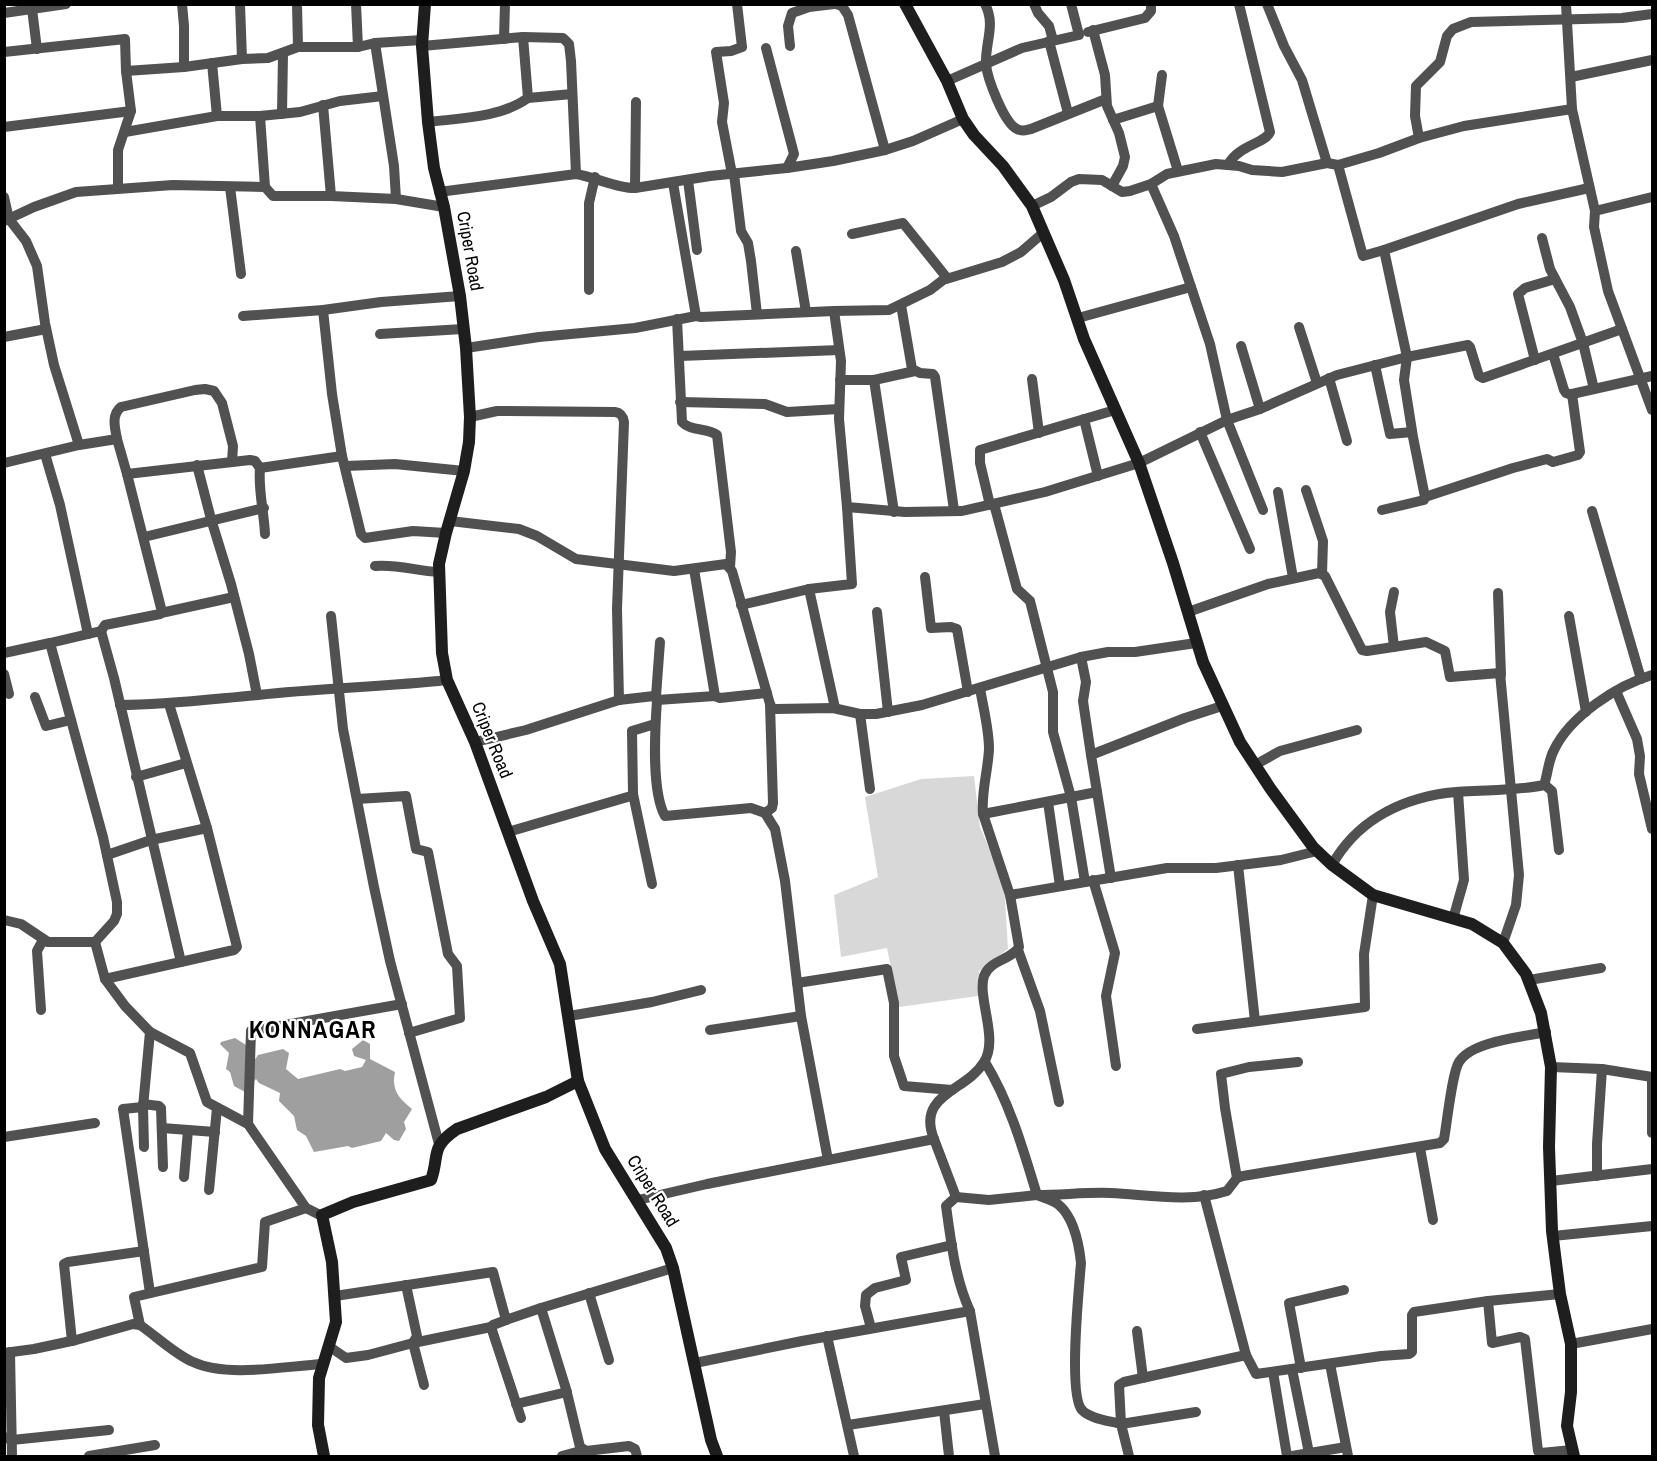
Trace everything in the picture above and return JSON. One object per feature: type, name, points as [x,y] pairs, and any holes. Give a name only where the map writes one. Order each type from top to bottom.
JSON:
[{"type":"street","points":[[4,13],[66,4]]},
{"type":"street","points":[[182,4],[184,67]]},
{"type":"street","points":[[240,4],[242,59]]},
{"type":"street","points":[[297,4],[298,48]]},
{"type":"street","points":[[356,4],[358,47]]},
{"type":"street","name":"Criper Road","points":[[425,4],[422,43],[428,122],[460,296],[470,417],[464,471],[439,564],[442,653],[447,680],[475,742],[533,901],[560,963],[578,1081],[605,1149],[666,1248],[674,1268],[711,1440],[717,1456]]},
{"type":"street","points":[[504,39],[505,4]]},
{"type":"street","points":[[737,4],[742,47],[731,51],[716,52],[724,103],[722,122],[733,174],[741,231],[748,243],[757,314]]},
{"type":"street","points":[[790,46],[788,26],[792,13],[835,4],[846,9],[885,150]]},
{"type":"street","points":[[905,4],[947,81],[963,119],[974,135],[1003,166],[1032,206],[1064,280],[1084,339],[1138,463],[1173,562],[1196,643],[1239,742],[1270,788],[1317,850],[1332,865],[1373,895],[1472,924],[1503,943],[1529,980],[1546,1032],[1551,1067],[1549,1147],[1553,1236],[1560,1294],[1571,1344],[1571,1392],[1567,1426],[1573,1453],[1541,1453],[1528,1456]]},
{"type":"street","points":[[985,4],[991,24],[986,64],[1000,106],[1016,129],[1022,131],[1031,129],[1106,99]]},
{"type":"street","points":[[1034,4],[1049,26],[1068,113]]},
{"type":"street","points":[[1071,4],[1079,34]]},
{"type":"street","points":[[947,81],[1022,48],[1145,18],[1151,11],[1151,4]]},
{"type":"street","points":[[1228,165],[1239,150],[1266,137],[1270,132],[1239,4]]},
{"type":"street","points":[[1267,4],[1284,46],[1302,80],[1363,256],[1518,204],[1590,188]]},
{"type":"street","points":[[1566,4],[1572,109],[1595,212],[1594,227],[1608,291],[1622,329],[1647,378],[1653,410]]},
{"type":"street","points":[[32,9],[37,49]]},
{"type":"street","points":[[1419,138],[1415,116],[1416,87],[1440,62],[1447,36],[1453,29],[1472,22],[1622,18],[1653,14]]},
{"type":"street","points":[[1093,30],[1105,75],[1106,99],[1121,138],[1125,157],[1123,166],[1112,186]]},
{"type":"street","points":[[523,37],[528,98]]},
{"type":"street","points":[[126,71],[268,58],[298,48],[555,37],[566,40],[571,50],[576,174]]},
{"type":"street","points":[[4,52],[125,39],[131,111],[118,150],[118,188]]},
{"type":"street","points":[[375,43],[394,166],[396,199]]},
{"type":"street","points":[[766,48],[794,154],[787,168]]},
{"type":"street","points":[[282,114],[283,54]]},
{"type":"street","points":[[1571,77],[1653,60]]},
{"type":"street","points":[[212,63],[218,116]]},
{"type":"street","points":[[1162,75],[1158,106],[1178,171]]},
{"type":"street","points":[[428,122],[487,114],[514,106],[528,98],[572,94]]},
{"type":"street","points":[[125,132],[218,116],[260,116],[300,112],[340,101],[383,96]]},
{"type":"street","points":[[635,188],[636,102]]},
{"type":"street","points":[[323,105],[331,196]]},
{"type":"street","points":[[1113,120],[1158,106]]},
{"type":"street","points":[[1032,206],[1051,197],[1079,178],[1102,180],[1122,192],[1151,184],[1167,174],[1216,164],[1282,172],[1379,153],[1419,138],[1464,126],[1572,109]]},
{"type":"street","points":[[4,127],[131,111]]},
{"type":"street","points":[[260,116],[265,187],[273,196],[396,199],[444,207]]},
{"type":"street","points":[[440,192],[576,174],[595,177],[627,189],[787,168],[885,150],[913,141],[963,119]]},
{"type":"street","points":[[589,290],[589,203],[595,177]]},
{"type":"street","points":[[688,180],[697,250]]},
{"type":"street","points":[[673,183],[696,316]]},
{"type":"street","points":[[1151,184],[1174,236],[1210,344],[1227,420],[1263,510]]},
{"type":"street","points":[[7,220],[76,192],[173,185],[265,187]]},
{"type":"street","points":[[230,187],[241,274]]},
{"type":"street","points":[[4,197],[7,220],[26,242],[37,266],[54,365],[80,445]]},
{"type":"street","points":[[1595,212],[1653,197]]},
{"type":"street","points":[[852,234],[903,223],[947,278]]},
{"type":"street","points":[[466,348],[539,337],[635,328],[696,316],[889,310],[930,290],[947,278],[1002,262],[1021,252],[1043,233]]},
{"type":"street","points":[[1542,238],[1550,269],[1570,307],[1583,344],[1594,389]]},
{"type":"street","points":[[796,250],[806,312]]},
{"type":"street","points":[[1384,250],[1407,357],[1404,380],[1425,497]]},
{"type":"street","points":[[1535,360],[1518,294],[1525,288],[1555,279]]},
{"type":"street","points":[[1078,318],[1191,287]]},
{"type":"street","points":[[243,316],[460,296]]},
{"type":"street","points":[[901,305],[910,362],[915,371]]},
{"type":"street","points":[[323,310],[332,394],[344,461],[361,534],[365,538],[448,527],[519,529],[537,536],[576,559],[674,571],[722,564],[730,567]]},
{"type":"street","points":[[741,605],[809,590],[851,585],[854,582],[839,409],[839,350],[834,311]]},
{"type":"street","points":[[677,319],[682,422],[684,425],[717,435],[731,552],[730,567],[770,704],[773,803],[772,808],[765,813]]},
{"type":"street","points":[[1299,327],[1317,383]]},
{"type":"street","points":[[4,337],[46,329]]},
{"type":"street","points":[[380,334],[463,329]]},
{"type":"street","points":[[847,507],[894,512],[970,510],[992,505],[1045,492],[1138,463],[1227,420],[1260,409],[1329,378],[1375,365],[1468,345],[1479,376],[1483,378],[1622,329]]},
{"type":"street","points":[[1242,346],[1260,409]]},
{"type":"street","points":[[680,356],[839,350]]},
{"type":"street","points":[[1553,354],[1564,391],[1572,395]]},
{"type":"street","points":[[1375,365],[1390,434],[1412,432]]},
{"type":"street","points":[[840,380],[874,380],[915,371],[933,374],[954,510]]},
{"type":"street","points":[[1329,378],[1347,441]]},
{"type":"street","points":[[1572,395],[1575,392],[1647,378]]},
{"type":"street","points":[[1032,379],[1039,433]]},
{"type":"street","points":[[874,380],[894,512]]},
{"type":"street","points":[[161,614],[144,537],[117,439],[114,416],[121,407],[195,390],[209,390],[218,395],[222,403],[233,446],[232,462]]},
{"type":"street","points":[[1382,510],[1424,500],[1425,497],[1512,468],[1547,459],[1553,462],[1578,455],[1580,452],[1572,395]]},
{"type":"street","points":[[680,402],[765,404],[787,412],[839,409]]},
{"type":"street","points":[[1115,410],[980,450],[980,463],[1017,589],[1030,601],[1053,694],[1053,732],[1071,797],[1089,881],[1114,950],[1106,996],[1116,1066]]},
{"type":"street","points":[[470,417],[497,411],[620,413],[624,422],[617,633],[619,700]]},
{"type":"street","points":[[1084,419],[1098,476]]},
{"type":"street","points":[[1200,432],[1250,549]]},
{"type":"street","points":[[4,463],[80,445],[117,439]]},
{"type":"street","points":[[45,454],[60,505],[88,634]]},
{"type":"street","points":[[126,474],[252,460],[260,468],[259,484],[264,508],[265,534]]},
{"type":"street","points":[[260,468],[344,461],[464,471]]},
{"type":"street","points":[[197,465],[249,654],[256,695]]},
{"type":"street","points":[[1306,489],[1323,544],[1322,574]]},
{"type":"street","points":[[1278,492],[1293,578]]},
{"type":"street","points":[[144,537],[264,508]]},
{"type":"street","points":[[1592,511],[1641,679]]},
{"type":"street","points":[[375,566],[393,565],[412,570],[440,572]]},
{"type":"street","points":[[694,569],[715,696]]},
{"type":"street","points":[[1188,612],[1268,584],[1316,572],[1325,576],[1360,648],[1367,651],[1425,642],[1443,650],[1451,678],[1498,673],[1501,675]]},
{"type":"street","points":[[925,577],[931,628],[957,629],[968,692]]},
{"type":"street","points":[[809,590],[835,708]]},
{"type":"street","points":[[1394,592],[1390,612],[1394,647]]},
{"type":"street","points":[[1498,593],[1501,675],[1519,875],[1516,905],[1503,943]]},
{"type":"street","points":[[4,653],[101,631],[105,625],[234,597]]},
{"type":"street","points":[[877,612],[888,712]]},
{"type":"street","points":[[322,1216],[352,1202],[431,1180],[439,1144],[409,1033],[374,887],[343,729],[330,616]]},
{"type":"street","points":[[1569,616],[1586,712]]},
{"type":"street","points":[[101,631],[181,962]]},
{"type":"street","points":[[660,642],[655,724],[657,780],[665,816],[751,808],[765,813],[775,829],[785,881],[801,1016],[828,1160]]},
{"type":"street","points":[[4,920],[25,926],[43,940],[52,943],[94,942],[110,928],[117,914],[117,902],[107,855],[50,643]]},
{"type":"street","points":[[770,704],[772,708],[780,710],[835,708],[860,714],[888,712],[968,692],[1081,657],[1196,643]]},
{"type":"street","points":[[1081,657],[1086,682],[1083,700],[1111,878]]},
{"type":"street","points":[[4,674],[9,694]]},
{"type":"street","points":[[1545,784],[1550,758],[1560,738],[1586,712],[1616,691],[1653,675]]},
{"type":"street","points":[[120,705],[170,704],[447,680]]},
{"type":"street","points":[[980,688],[989,744],[981,801],[983,814],[1010,895],[1018,950],[1040,1011],[1059,1102]]},
{"type":"street","points":[[1616,691],[1637,739],[1640,756],[1639,772],[1653,829]]},
{"type":"street","points":[[475,742],[526,730],[619,700],[715,696],[720,698],[767,693]]},
{"type":"street","points":[[35,697],[46,726],[71,720]]},
{"type":"street","points":[[105,979],[234,950],[238,945],[207,828],[170,704]]},
{"type":"street","points":[[1091,755],[1222,706]]},
{"type":"street","points":[[860,714],[870,789]]},
{"type":"street","points":[[652,884],[633,794],[632,731],[655,724]]},
{"type":"street","points":[[1255,765],[1280,751],[1357,730]]},
{"type":"street","points":[[136,777],[186,763]]},
{"type":"street","points":[[1332,865],[1350,838],[1378,815],[1427,797],[1545,784]]},
{"type":"street","points":[[1545,784],[1552,791],[1559,850]]},
{"type":"street","points":[[983,814],[1097,792]]},
{"type":"street","points":[[1453,919],[1464,880],[1458,792]]},
{"type":"street","points":[[508,832],[633,794]]},
{"type":"street","points":[[357,799],[406,796],[416,849],[428,852],[448,954],[457,966],[460,1018],[409,1033]]},
{"type":"street","points":[[1048,802],[1060,886]]},
{"type":"street","points":[[107,855],[151,840],[207,828]]},
{"type":"street","points":[[1010,895],[1167,868],[1216,868],[1281,860],[1317,850]]},
{"type":"street","points":[[1238,865],[1255,1021]]},
{"type":"street","points":[[1197,1029],[1365,1007],[1364,954],[1373,895]]},
{"type":"street","points":[[41,1010],[37,956],[38,948],[43,940]]},
{"type":"street","points":[[94,942],[105,979],[124,1006],[150,1032],[190,1053],[205,1100],[248,1124],[306,1208],[322,1216]]},
{"type":"street","points":[[1018,950],[992,965],[985,974],[983,985],[989,1038],[985,1062],[995,1079],[1015,1127],[1037,1195],[1061,1207],[1075,1233],[1079,1247],[1081,1263],[1075,1369],[1079,1404],[1082,1410],[1089,1415],[1121,1424],[1196,1412]]},
{"type":"street","points":[[1529,980],[1601,968]]},
{"type":"street","points":[[797,983],[887,969],[894,1003],[894,1056],[904,1086],[952,1090]]},
{"type":"street","points":[[569,1016],[652,1002],[701,990]]},
{"type":"street","points":[[248,1124],[251,1030],[402,1004]]},
{"type":"street","points":[[710,1030],[801,1016]]},
{"type":"street","points":[[144,1147],[143,1105],[150,1032]]},
{"type":"street","points":[[995,1456],[970,1311],[964,1298],[946,1206],[956,1197],[989,1200],[1037,1195],[1112,1193],[1165,1198],[1204,1195],[1227,1191],[1237,1178],[1440,1143],[1444,1139],[1458,1064],[1465,1055],[1490,1044],[1546,1032]]},
{"type":"street","points":[[956,1197],[930,1128],[930,1113],[952,1090],[985,1062]]},
{"type":"street","points":[[1237,1178],[1221,1072],[1298,1062]]},
{"type":"street","points":[[1551,1067],[1602,1069],[1652,1077],[1653,1133]]},
{"type":"street","points":[[1597,1176],[1602,1069]]},
{"type":"street","points":[[439,1144],[457,1129],[546,1097],[578,1081]]},
{"type":"street","points":[[150,1293],[123,1109],[143,1105],[160,1106],[162,1167]]},
{"type":"street","points":[[209,1190],[217,1108]]},
{"type":"street","points":[[4,1137],[95,1123]]},
{"type":"street","points":[[162,1128],[215,1132]]},
{"type":"street","points":[[184,1177],[188,1130]]},
{"type":"street","points":[[638,1200],[934,1139]]},
{"type":"street","points":[[1420,1148],[1433,1220]]},
{"type":"street","points":[[1551,1181],[1653,1170]]},
{"type":"street","points":[[1204,1195],[1246,1355],[1255,1373],[1409,1354],[1412,1352],[1414,1312],[1488,1301],[1560,1294]]},
{"type":"street","points":[[140,1325],[133,1298],[262,1267],[264,1265],[265,1222],[306,1208]]},
{"type":"street","points":[[322,1216],[330,1252],[336,1322],[319,1378],[318,1425],[324,1456]]},
{"type":"street","points":[[1553,1236],[1653,1226]]},
{"type":"street","points":[[872,1328],[865,1306],[866,1295],[875,1288],[906,1280],[901,1257],[952,1245]]},
{"type":"street","points":[[72,1341],[64,1264],[144,1251]]},
{"type":"street","points":[[330,1347],[346,1358],[369,1356],[413,1343],[491,1328],[493,1325],[541,1308],[674,1268]]},
{"type":"street","points":[[335,1296],[492,1272],[506,1320]]},
{"type":"street","points":[[406,1284],[417,1337],[413,1343],[424,1385]]},
{"type":"street","points":[[1309,1454],[1289,1303],[1344,1290]]},
{"type":"street","points":[[589,1293],[609,1360]]},
{"type":"street","points":[[1488,1301],[1491,1343],[1520,1337],[1525,1339],[1538,1450],[1541,1453]]},
{"type":"street","points":[[541,1308],[567,1392],[580,1447],[584,1450]]},
{"type":"street","points":[[695,1363],[827,1336],[970,1311]]},
{"type":"street","points":[[12,1456],[8,1438],[7,1352],[72,1341],[126,1325],[140,1325],[191,1362],[212,1368],[243,1369],[323,1364]]},
{"type":"street","points":[[491,1328],[521,1419]]},
{"type":"street","points":[[1571,1344],[1653,1329]]},
{"type":"street","points":[[1137,1331],[1143,1378]]},
{"type":"street","points":[[827,1336],[854,1456]]},
{"type":"street","points":[[1129,1456],[1121,1424],[1119,1385],[1246,1355]]},
{"type":"street","points":[[1292,1456],[1347,1452],[1330,1364]]},
{"type":"street","points":[[1273,1372],[1287,1456]]},
{"type":"street","points":[[516,1404],[567,1392]]},
{"type":"street","points":[[848,1425],[986,1404]]},
{"type":"street","points":[[944,1411],[949,1456]]},
{"type":"street","points":[[8,1438],[109,1430]]},
{"type":"street","points":[[89,1456],[155,1444]]},
{"type":"street","points":[[562,1456],[584,1450],[629,1446],[635,1449],[637,1456]]},
{"type":"shaded area","points":[[974,776],[980,827],[1004,884],[1008,949],[979,971],[978,996],[899,1007],[887,948],[841,957],[834,895],[878,877],[865,797],[921,779]]},
{"type":"shaded area","points":[[235,1038],[246,1045],[252,1064],[258,1055],[283,1049],[289,1053],[286,1069],[298,1079],[340,1069],[345,1071],[362,1067],[366,1060],[354,1056],[352,1049],[363,1040],[370,1044],[370,1059],[395,1072],[395,1089],[412,1109],[404,1122],[406,1129],[399,1141],[386,1133],[381,1141],[352,1148],[348,1146],[314,1152],[306,1136],[297,1130],[294,1116],[279,1101],[280,1093],[259,1083],[256,1079],[245,1092],[234,1086],[230,1072],[226,1069],[229,1053],[220,1044]]},
{"type":"district","name":"KONNAGAR","points":[[313,1030]]}]
